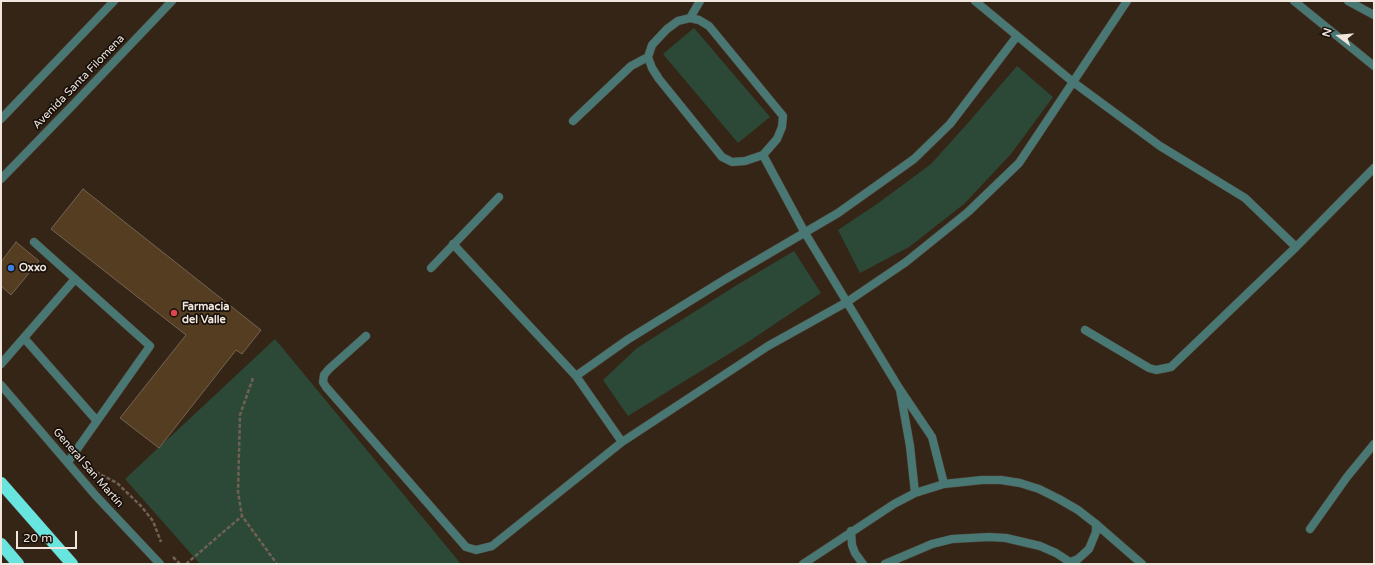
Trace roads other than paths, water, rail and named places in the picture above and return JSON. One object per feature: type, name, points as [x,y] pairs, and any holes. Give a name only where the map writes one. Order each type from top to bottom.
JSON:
[{"type":"highway","points":[[1,483],[72,564]]},
{"type":"highway","points":[[1,544],[18,564]]},
{"type":"street","points":[[1,119],[114,1]]},
{"type":"street","name":"Avenida Santa Filomena","points":[[1,178],[172,1]]},
{"type":"street","points":[[690,18],[700,1]]},
{"type":"street","points":[[975,1],[1073,82],[1160,146],[1245,198],[1296,247]]},
{"type":"street","points":[[366,336],[324,375],[323,382],[326,387],[466,547],[476,550],[492,546],[622,442],[768,346],[847,302],[906,262],[968,212],[1019,163],[1127,1]]},
{"type":"street","points":[[1294,1],[1374,66]]},
{"type":"street","points":[[1348,1],[1374,15]]},
{"type":"street","points":[[690,18],[699,20],[709,26],[783,116],[782,126],[777,139],[763,155],[745,161],[732,162],[722,157],[659,79],[652,68],[648,57],[652,45],[667,29],[678,21],[690,18]]},
{"type":"street","points":[[576,376],[640,332],[724,280],[838,213],[914,159],[950,124],[1017,36]]},
{"type":"street","points":[[573,121],[631,66],[648,57]]},
{"type":"street","points":[[763,155],[804,233],[899,388],[932,437],[944,484]]},
{"type":"street","points":[[1085,330],[1149,368],[1156,370],[1171,367],[1296,247],[1374,168]]},
{"type":"street","points":[[431,268],[500,197]]},
{"type":"street","points":[[34,242],[150,346],[68,462]]},
{"type":"street","points":[[453,244],[576,376],[622,442]]},
{"type":"street","points":[[1,364],[75,279]]},
{"type":"street","points":[[24,338],[97,421]]},
{"type":"street","name":"General San Martín","points":[[1,385],[96,496],[160,564]]},
{"type":"street","points":[[899,388],[910,446],[915,493]]},
{"type":"street","points":[[1310,529],[1342,483],[1374,444]]},
{"type":"street","points":[[803,564],[851,531],[894,504],[915,493],[944,484],[982,480],[1020,483],[1039,489],[1059,498],[1096,524],[1142,564]]},
{"type":"street","points":[[885,564],[932,544],[952,539],[989,537],[1006,538],[1040,546],[1072,563],[1089,549],[1096,532],[1096,524]]},
{"type":"street","points":[[851,531],[852,545],[858,559],[863,564]]},
{"type":"place","name":"Oxxo","points":[[11,268]]},
{"type":"place","name":"Farmacia del Valle","points":[[174,313]]}]
